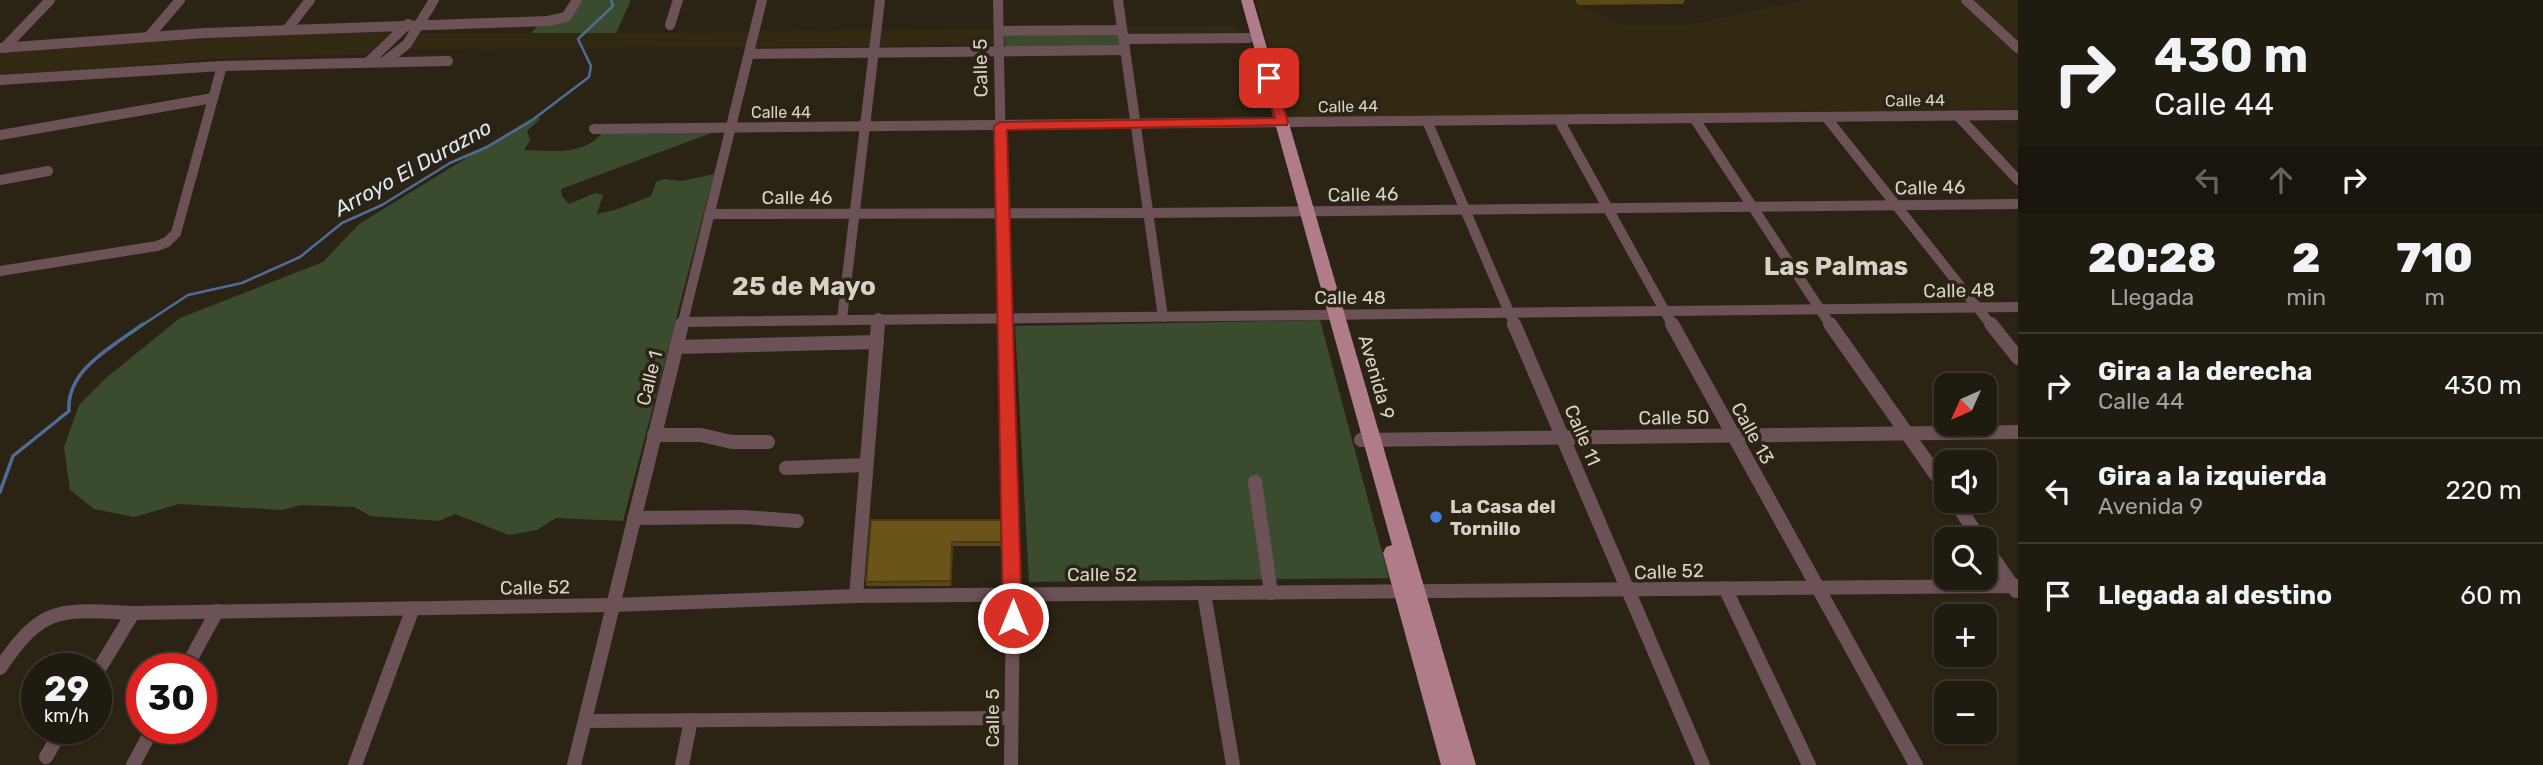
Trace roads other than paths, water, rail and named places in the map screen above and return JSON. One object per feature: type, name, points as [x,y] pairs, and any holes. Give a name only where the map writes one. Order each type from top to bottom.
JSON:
[{"type":"main road","name":"Avenida 9","points":[[1238,0],[1277,122]]},
{"type":"main road","name":"Avenida 9","points":[[1247,0],[1277,122],[1410,592],[1465,765]]},
{"type":"main road","name":"Avenida 9","points":[[1410,592],[1452,765]]},
{"type":"street","points":[[2,48],[50,0]]},
{"type":"street","points":[[150,35],[180,0]]},
{"type":"street","points":[[289,27],[310,0]]},
{"type":"street","points":[[399,62],[434,0]]},
{"type":"street","points":[[2,48],[150,35],[289,27],[561,20],[570,13],[577,0]]},
{"type":"street","points":[[670,24],[678,0]]},
{"type":"street","name":"Calle 1","points":[[574,765],[762,0]]},
{"type":"street","points":[[842,319],[880,0]]},
{"type":"street","name":"Calle 5","points":[[998,0],[1013,594],[1011,765]]},
{"type":"street","points":[[1118,0],[1163,317]]},
{"type":"street","points":[[1966,0],[2013,39],[2018,48]]},
{"type":"street","points":[[368,62],[408,24]]},
{"type":"street","points":[[999,31],[1124,40]]},
{"type":"street","points":[[749,54],[999,52],[1124,40],[1249,38]]},
{"type":"street","points":[[384,62],[407,44]]},
{"type":"street","points":[[0,80],[222,66],[448,61]]},
{"type":"street","points":[[0,271],[167,242],[176,233],[222,66]]},
{"type":"street","points":[[0,135],[213,98]]},
{"type":"street","name":"Calle 44","points":[[594,129],[2018,115]]},
{"type":"street","points":[[1958,116],[2018,180]]},
{"type":"street","points":[[1826,117],[1893,205],[2018,358]]},
{"type":"street","points":[[1694,118],[1819,309],[1934,472]]},
{"type":"street","name":"Calle 13","points":[[1559,120],[1916,765]]},
{"type":"street","name":"Calle 11","points":[[1427,121],[1703,765]]},
{"type":"street","points":[[0,180],[48,171]]},
{"type":"street","name":"Calle 46","points":[[709,214],[1302,212],[2018,204]]},
{"type":"street","name":"Calle 48","points":[[682,322],[2018,307]]},
{"type":"street","points":[[856,596],[878,318]]},
{"type":"street","points":[[676,347],[877,342]]},
{"type":"street","name":"Calle 50","points":[[1367,440],[2018,432]]},
{"type":"street","points":[[654,435],[701,436],[732,442],[768,442]]},
{"type":"street","points":[[786,468],[866,465]]},
{"type":"street","points":[[1255,482],[1271,593]]},
{"type":"street","points":[[634,518],[744,517],[797,521]]},
{"type":"street","points":[[1997,563],[2016,589]]},
{"type":"street","name":"Calle 52","points":[[0,668],[23,634],[41,617],[61,611],[133,613],[612,605],[856,596],[1013,594],[1628,591],[1817,587],[2016,589]]},
{"type":"street","points":[[1725,588],[1810,765]]},
{"type":"street","points":[[1204,593],[1233,765]]},
{"type":"street","points":[[355,765],[413,608]]},
{"type":"street","points":[[194,653],[217,611]]},
{"type":"street","points":[[109,653],[133,613]]},
{"type":"street","points":[[586,721],[1010,718]]},
{"type":"street","points":[[682,765],[691,720]]},
{"type":"street","points":[[46,757],[54,744]]},
{"type":"street","points":[[133,765],[144,744]]},
{"type":"waterway","name":"Arroyo El Durazno","points":[[141,326],[188,295],[242,283],[300,257],[342,223],[382,205],[450,163],[487,147],[531,121],[589,77],[591,66],[578,39],[613,6],[611,0]]},
{"type":"waterway","name":"Arroyo El Durazno","points":[[0,492],[13,456],[69,411],[70,396],[83,371],[106,350],[143,324]]},
{"type":"place","name":"La Casa del Tornillo","points":[[1436,517]]},
{"type":"district","name":"Las Palmas","points":[[1836,266]]},
{"type":"district","name":"25 de Mayo","points":[[804,286]]}]
